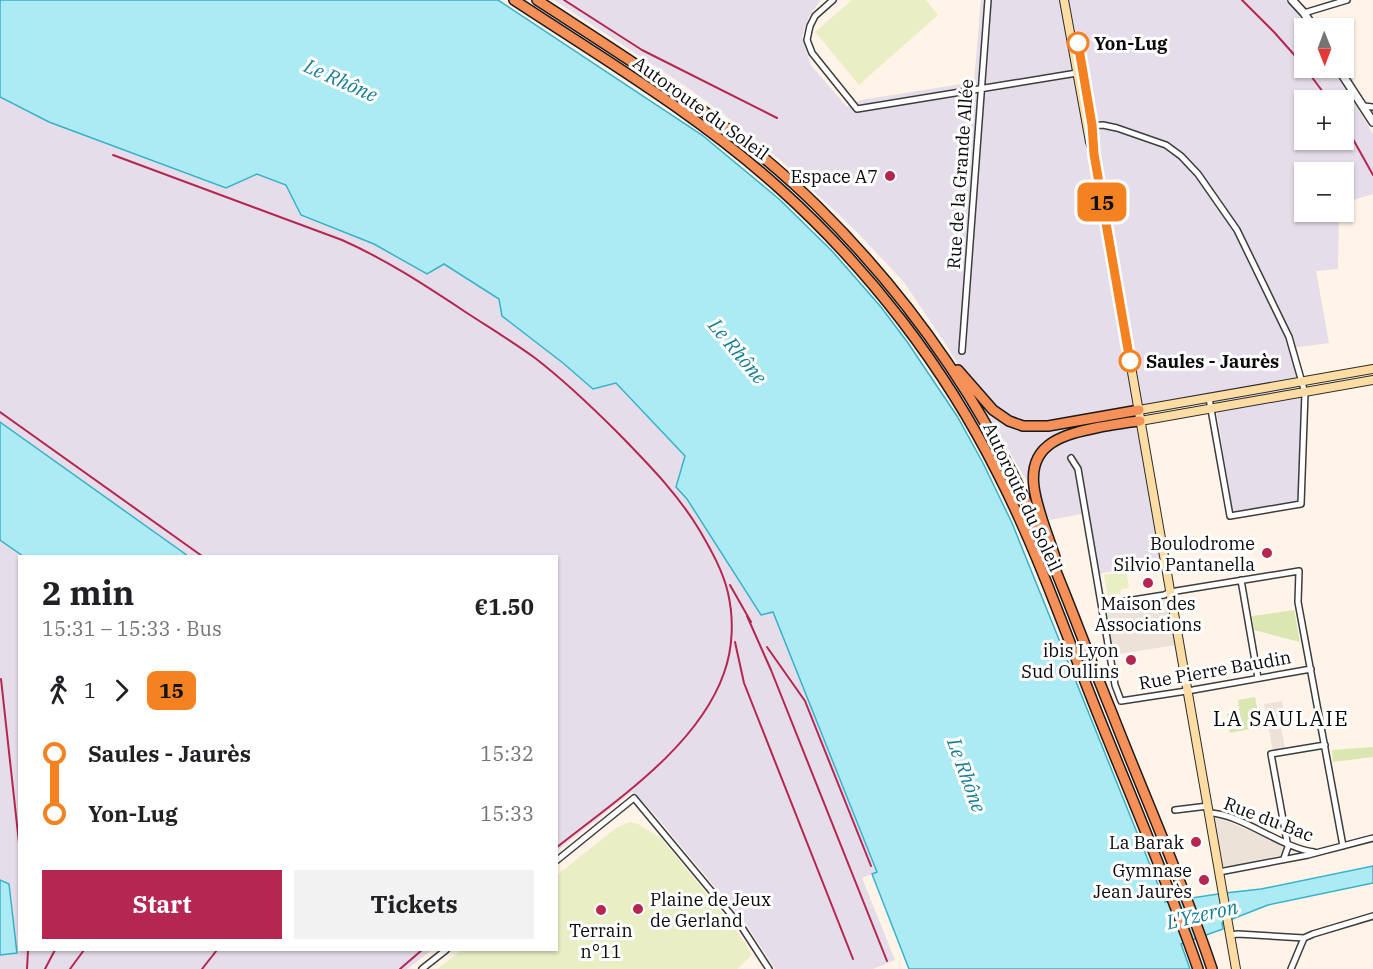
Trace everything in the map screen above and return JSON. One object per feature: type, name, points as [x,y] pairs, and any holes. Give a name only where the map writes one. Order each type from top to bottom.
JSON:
[{"type":"highway","name":"Autoroute du Soleil","points":[[514,0],[681,110],[734,149],[780,188],[834,242],[880,294],[916,340],[969,422],[1017,513],[1171,896],[1198,969]]},
{"type":"highway","name":"Autoroute du Soleil","points":[[537,0],[683,95],[760,154],[836,225],[886,281],[921,326],[965,390],[1005,460],[1038,528],[1212,969]]},
{"type":"highway","points":[[921,326],[989,406],[1016,424],[1042,427],[1139,410]]},
{"type":"highway","points":[[1072,614],[1034,488],[1036,465],[1044,450],[1060,437],[1072,432],[1140,421]]},
{"type":"main road","points":[[1066,0],[1081,73],[1236,969]]},
{"type":"main road","points":[[1139,410],[1373,369]]},
{"type":"main road","points":[[1140,421],[1373,380]]},
{"type":"street","points":[[833,0],[815,16],[807,39],[812,53],[857,109],[1081,73]]},
{"type":"street","name":"Rue de la Grande Allée","points":[[962,351],[988,0]]},
{"type":"street","points":[[1292,0],[1307,18]]},
{"type":"street","points":[[1304,13],[1347,0]]},
{"type":"street","points":[[1345,78],[1373,122]]},
{"type":"street","points":[[1364,106],[1373,107]]},
{"type":"street","points":[[1090,126],[1117,128],[1166,145],[1181,156],[1198,174],[1237,230],[1289,337],[1305,393],[1301,504],[1230,516],[1209,398]]},
{"type":"street","points":[[1071,458],[1078,469],[1102,605],[1299,571],[1298,602],[1344,846]]},
{"type":"street","points":[[1241,580],[1258,678]]},
{"type":"street","name":"Rue Pierre Baudin","points":[[1102,605],[1115,685],[1119,698],[1124,701],[1311,669]]},
{"type":"street","points":[[1284,858],[1288,850],[1271,754],[1325,745]]},
{"type":"street","points":[[558,859],[634,798],[743,929],[769,969]]},
{"type":"street","name":"Rue du Bac","points":[[1175,810],[1208,810],[1301,849],[1318,853]]},
{"type":"street","points":[[1219,872],[1318,853],[1373,838]]},
{"type":"street","points":[[1230,935],[1304,938],[1313,933],[1373,916]]},
{"type":"street","points":[[1291,969],[1304,938]]},
{"type":"street","points":[[422,969],[445,951]]},
{"type":"shaded area","points":[[554,0],[821,0],[809,16],[802,37],[811,65],[847,107],[861,100],[974,82],[981,0],[1286,0],[1301,18],[1294,18],[1294,78],[1340,78],[1347,90],[1294,90],[1294,150],[1354,150],[1354,102],[1373,134],[1373,194],[1354,200],[1354,162],[1294,162],[1294,222],[1339,222],[1338,269],[1316,271],[1329,343],[1291,348],[1303,399],[1305,500],[1233,513],[1215,402],[1140,415],[1165,562],[1097,574],[1086,513],[1050,520],[947,346],[903,281],[851,226],[779,159],[725,115]]},
{"type":"shaded area","points":[[0,97],[49,122],[257,174],[286,185],[301,215],[374,244],[427,274],[444,264],[499,299],[563,363],[593,389],[616,383],[685,456],[676,487],[687,499],[761,615],[773,611],[877,872],[862,878],[895,960],[873,969],[775,969],[748,927],[655,815],[632,792],[558,850],[558,555],[187,555],[0,422]]},
{"type":"shaded area","points":[[0,540],[22,555],[18,555],[18,951],[431,951],[407,969],[0,969],[0,955],[17,953],[9,884],[0,880]]},
{"type":"shaded area","points":[[1165,599],[1169,603],[1176,645],[1112,655],[1107,609]]},
{"type":"shaded area","points":[[1282,701],[1287,727],[1281,728],[1285,748],[1273,751],[1264,704]]},
{"type":"shaded area","points":[[1217,817],[1286,846],[1283,855],[1244,863],[1244,865],[1221,866],[1214,820]]},
{"type":"green space","points":[[852,0],[926,0],[938,15],[859,85],[815,32]]},
{"type":"green space","points":[[1126,571],[1129,588],[1121,589],[1120,594],[1108,597],[1104,575]]},
{"type":"green space","points":[[1294,610],[1300,642],[1254,630],[1252,616]]},
{"type":"green space","points":[[1255,697],[1261,727],[1230,733],[1227,714],[1237,712],[1240,715],[1238,700]]},
{"type":"green space","points":[[1373,747],[1373,757],[1333,762],[1332,750]]},
{"type":"green space","name":"Plaine de Jeux de Gerland","points":[[630,822],[638,824],[662,839],[739,934],[752,955],[737,969],[437,969],[461,951],[558,951],[558,874],[616,828]]},
{"type":"water","points":[[0,0],[498,0],[702,135],[779,199],[832,251],[881,307],[908,343],[957,416],[1012,523],[1165,902],[1261,889],[1373,866],[1373,883],[1268,905],[1222,923],[1223,929],[1181,944],[1190,969],[909,969],[872,874],[877,872],[773,612],[761,615],[687,499],[676,487],[685,456],[616,383],[593,389],[502,316],[499,299],[444,264],[427,274],[374,244],[301,215],[286,185],[257,174],[226,188],[49,122],[0,97]]},
{"type":"water","points":[[0,422],[187,555],[22,555],[0,540]]},
{"type":"water","points":[[0,880],[9,884],[17,953],[0,955]]},
{"type":"railway","points":[[564,0],[642,50],[777,118]]},
{"type":"railway","points":[[1242,0],[1294,55]]},
{"type":"railway","points":[[1312,78],[1322,90]]},
{"type":"railway","points":[[1354,141],[1373,175]]},
{"type":"railway","points":[[113,155],[342,240],[421,283],[535,358],[578,394],[641,457],[673,492],[691,517],[716,561],[728,593],[732,633],[724,673],[712,700],[675,748],[652,771],[558,846]]},
{"type":"railway","points":[[0,412],[201,555]]},
{"type":"railway","points":[[730,585],[751,622]]},
{"type":"railway","points":[[747,616],[771,670],[887,961]]},
{"type":"railway","points":[[735,642],[744,683],[853,959]]},
{"type":"railway","points":[[767,647],[805,701],[871,866]]},
{"type":"railway","points":[[1,679],[18,834]]},
{"type":"railway","points":[[27,969],[28,951]]},
{"type":"railway","points":[[45,969],[54,951]]},
{"type":"railway","points":[[70,969],[83,951]]},
{"type":"railway","points":[[202,969],[216,951]]},
{"type":"railway","points":[[400,969],[421,951]]},
{"type":"bus line","name":"15","points":[[1078,43],[1092,125],[1094,154],[1130,361]]},
{"type":"place","name":"Yon-Lug","points":[[1078,43]]},
{"type":"place","name":"Espace A7","points":[[890,176]]},
{"type":"place","name":"Saules - Jaurès","points":[[1130,361]]},
{"type":"place","name":"Boulodrome Silvio Pantanella","points":[[1267,553]]},
{"type":"place","name":"Maison des Associations","points":[[1148,583]]},
{"type":"place","name":"ibis Lyon Sud Oullins","points":[[1131,660]]},
{"type":"place","name":"La Barak","points":[[1196,842]]},
{"type":"place","name":"Gymnase Jean Jaurès","points":[[1204,880]]},
{"type":"place","name":"Plaine de Jeux de Gerland","points":[[638,909]]},
{"type":"place","name":"Terrain n°11","points":[[601,910]]},
{"type":"district","name":"LA SAULAIE","points":[[1281,718]]},
{"type":"water label","name":"Le Rhône","points":[[341,80]]},
{"type":"water label","name":"Le Rhône","points":[[738,351]]},
{"type":"water label","name":"Le Rhône","points":[[967,775]]},
{"type":"water label","name":"L'Yzeron","points":[[1202,914]]}]
